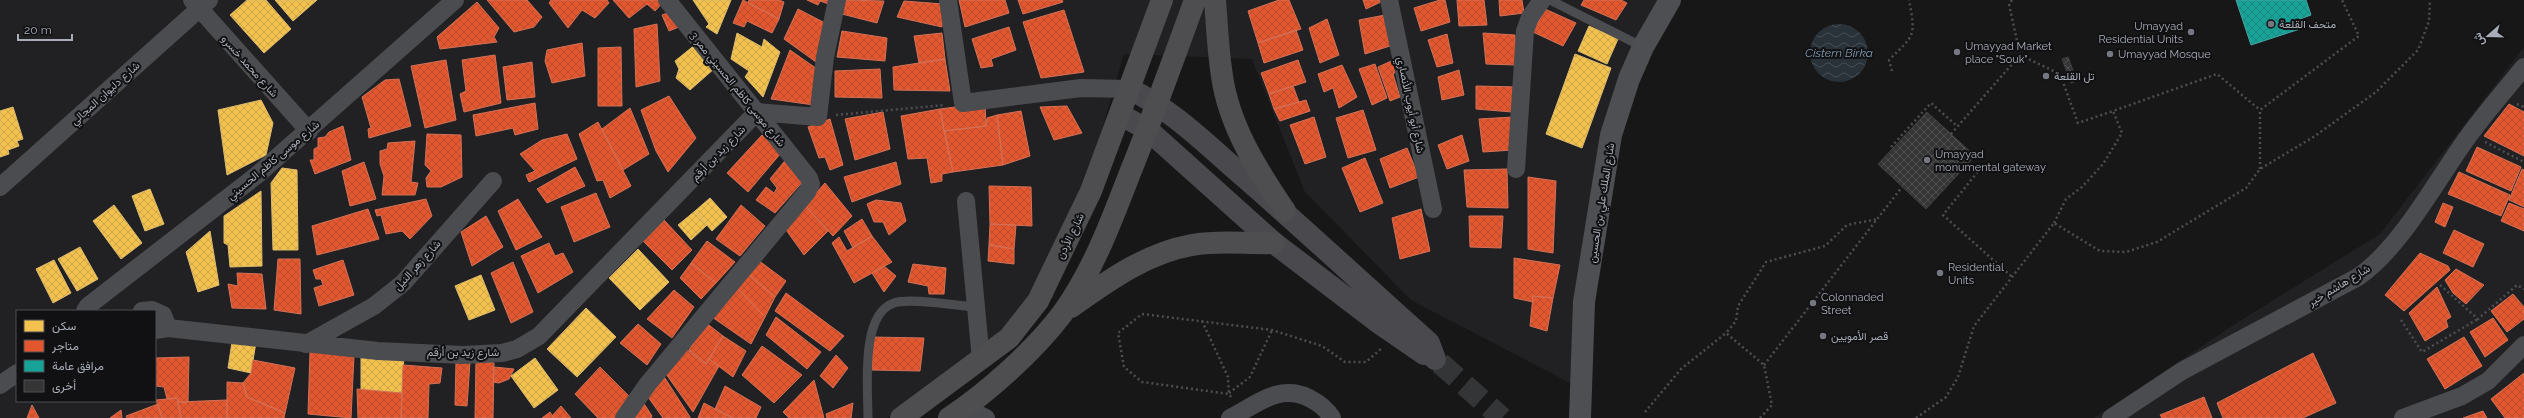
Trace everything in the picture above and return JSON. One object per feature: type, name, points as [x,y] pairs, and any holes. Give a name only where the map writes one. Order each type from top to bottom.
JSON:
[{"type":"highway","name":"شارع الأردن","points":[[901,418],[1009,338],[1038,301],[1078,220],[1121,114],[1162,0]]},
{"type":"highway","points":[[956,413],[1042,337],[1062,314],[1093,265],[1148,130],[1195,0]]},
{"type":"highway","points":[[1215,0],[1222,78],[1233,115],[1258,170],[1285,211]]},
{"type":"highway","points":[[1062,314],[1117,276],[1141,262],[1166,251],[1192,245],[1220,242],[1274,242]]},
{"type":"main road","name":"شارع الملك علي بن الحسين","points":[[1580,418],[1584,302],[1611,136],[1627,86],[1643,47],[1671,0]]},
{"type":"main road","points":[[1121,114],[1148,130],[1274,242],[1397,336],[1422,354],[1438,361],[1429,343],[1285,211],[1157,103],[1130,89]]},
{"type":"street","name":"شارع موسى كاظم الحسيني","points":[[86,310],[88,306],[257,175],[309,131],[455,0]]},
{"type":"street","name":"شارع موسى كاظم الحسيني ممر 3","points":[[624,418],[685,337],[807,192],[810,184],[809,178],[667,0]]},
{"type":"street","points":[[757,112],[818,117],[826,57],[837,0]]},
{"type":"street","points":[[948,0],[963,103],[1081,88],[1130,89]]},
{"type":"street","name":"شارع أبو أيوب الأنصاري","points":[[1389,0],[1433,209]]},
{"type":"street","points":[[1516,169],[1525,31],[1530,17],[1542,0]]},
{"type":"street","name":"شارع محمد خسرو","points":[[200,3],[309,131]]},
{"type":"street","name":"شارع دليوان المجالي","points":[[0,187],[200,3]]},
{"type":"street","name":"شارع هاشم خير","points":[[2111,418],[2182,371],[2358,277],[2373,266],[2422,206],[2470,134],[2524,67]]},
{"type":"street","name":"شارع زيد بن أرقم","points":[[162,329],[306,344],[463,355],[502,353],[526,345],[539,336],[627,248],[757,112]]},
{"type":"street","name":"شارع زهر النيل","points":[[306,344],[374,306],[398,287],[493,181]]},
{"type":"street","points":[[966,201],[981,360]]},
{"type":"street","points":[[156,311],[163,314],[162,329]]},
{"type":"street","points":[[2403,418],[2462,396],[2488,381],[2524,345]]},
{"type":"street","points":[[0,385],[16,374]]},
{"type":"street","points":[[1235,416],[1265,398],[1285,392],[1303,395],[1319,403],[1332,418]]},
{"type":"street","points":[[956,413],[986,418]]},
{"type":"lane","points":[[1550,0],[1643,47]]},
{"type":"lane","points":[[868,418],[867,379],[871,329],[882,308],[895,302],[976,307]]},
{"type":"path","points":[[1892,72],[1889,60],[1913,36],[1914,27],[1909,0]]},
{"type":"path","points":[[2012,0],[2009,4],[2020,55]]},
{"type":"path","points":[[2260,110],[2359,36],[2342,0]]},
{"type":"path","points":[[2054,223],[2100,251],[2126,252],[2157,242],[2201,216],[2246,188],[2260,169],[2315,136],[2376,92],[2418,50],[2429,21],[2430,0]]},
{"type":"path","points":[[2020,55],[2060,74],[2078,123],[2216,74],[2260,110]]},
{"type":"path","points":[[1951,134],[2020,55]]},
{"type":"path","points":[[1891,147],[1932,102],[1958,126]]},
{"type":"path","points":[[818,117],[963,103]]},
{"type":"path","points":[[2260,110],[2260,169]]},
{"type":"path","points":[[1916,418],[1946,397],[1958,377],[1974,326],[2011,276],[2054,223],[2066,199],[2082,187],[2116,146],[2122,133],[2113,111]]},
{"type":"path","points":[[2470,134],[2524,162]]},
{"type":"path","points":[[1984,164],[1943,215],[2011,276]]},
{"type":"path","points":[[1764,365],[1902,187]]},
{"type":"path","points":[[1645,412],[1681,369],[1726,333],[1736,321],[1738,306],[1766,262],[1825,246],[1847,225],[1878,219]]},
{"type":"path","points":[[2440,285],[2478,319]]},
{"type":"path","points":[[2401,320],[2422,352],[2478,319],[2517,285],[2524,289]]},
{"type":"path","points":[[1272,330],[1250,377],[1229,394],[1142,382],[1124,367],[1118,333],[1142,314],[1202,320],[1272,330],[1322,346],[1345,362],[1366,362],[1397,336]]},
{"type":"path","points":[[1202,320],[1228,377],[1229,394],[1235,416]]},
{"type":"path","points":[[1726,333],[1764,365],[1772,405],[1760,418]]},
{"type":"shaded area","points":[[0,0],[1671,0],[1599,149],[1572,384],[1411,300],[1305,192],[1252,59],[1124,54],[1053,298],[888,418],[0,418]]},
{"type":"shaded area","points":[[2524,47],[2524,418],[2094,418],[2235,324],[2380,234]]},
{"type":"water","name":"Cistern Birka","points":[[1839,24],[1850,26],[1860,32],[1866,42],[1868,53],[1866,64],[1860,74],[1850,80],[1839,82],[1828,80],[1818,74],[1812,64],[1810,53],[1812,42],[1818,32],[1828,26]]},
{"type":"building: سكن","points":[[247,0],[266,0],[291,29],[264,53],[230,15]]},
{"type":"building: سكن","points":[[275,0],[317,0],[293,21]]},
{"type":"building: سكن","points":[[693,0],[731,0],[717,34],[706,27],[709,24]]},
{"type":"building: سكن","points":[[1589,26],[1618,39],[1607,64],[1578,51]]},
{"type":"building: سكن","points":[[737,33],[762,47],[764,39],[780,52],[763,97],[745,77],[749,71],[731,59]]},
{"type":"building: سكن","points":[[696,44],[715,68],[690,90],[676,78],[679,69],[675,61]]},
{"type":"building: سكن","points":[[1575,54],[1611,68],[1582,148],[1546,134]]},
{"type":"building: سكن","points":[[261,100],[273,123],[266,155],[227,175],[218,110]]},
{"type":"building: سكن","points":[[13,107],[23,139],[17,141],[19,146],[8,150],[9,154],[0,157],[0,111]]},
{"type":"building: سكن","points":[[282,168],[297,170],[298,250],[273,250],[271,183]]},
{"type":"building: سكن","points":[[150,189],[164,224],[145,231],[132,196]]},
{"type":"building: سكن","points":[[261,191],[262,266],[230,267],[228,245],[224,243],[224,216]]},
{"type":"building: سكن","points":[[710,198],[727,217],[712,231],[695,211]]},
{"type":"building: سكن","points":[[114,205],[142,243],[121,259],[93,221]]},
{"type":"building: سكن","points":[[695,211],[707,225],[691,240],[678,225]]},
{"type":"building: سكن","points":[[210,231],[219,285],[198,292],[186,252]]},
{"type":"building: سكن","points":[[80,247],[98,279],[77,291],[58,259]]},
{"type":"building: سكن","points":[[638,249],[669,282],[640,310],[609,278]]},
{"type":"building: سكن","points":[[54,260],[71,293],[53,303],[36,269]]},
{"type":"building: سكن","points":[[481,275],[495,310],[469,320],[455,286]]},
{"type":"building: سكن","points":[[586,308],[616,337],[577,377],[547,349]]},
{"type":"building: سكن","points":[[232,342],[256,342],[251,373],[228,368]]},
{"type":"building: سكن","points":[[361,351],[404,354],[402,393],[361,390]]},
{"type":"building: سكن","points":[[535,358],[558,390],[534,408],[511,376]]},
{"type":"building: متاجر","points":[[487,0],[527,0],[542,17],[534,27],[514,32]]},
{"type":"building: متاجر","points":[[551,0],[607,0],[609,3],[595,18],[582,10],[568,28],[549,3]]},
{"type":"building: متاجر","points":[[613,0],[665,0],[655,11],[647,4],[629,18]]},
{"type":"building: متاجر","points":[[743,0],[779,19],[772,33],[747,21],[744,27],[733,23]]},
{"type":"building: متاجر","points":[[749,0],[779,0],[784,2],[779,19],[748,3]]},
{"type":"building: متاجر","points":[[807,0],[835,0],[834,6],[820,1],[818,5]]},
{"type":"building: متاجر","points":[[846,0],[884,1],[877,23],[842,14]]},
{"type":"building: متاجر","points":[[959,0],[1005,0],[1009,13],[965,27]]},
{"type":"building: متاجر","points":[[1018,0],[1062,0],[1063,2],[1023,14]]},
{"type":"building: متاجر","points":[[1279,0],[1289,0],[1301,29],[1258,43],[1248,11]]},
{"type":"building: متاجر","points":[[1363,0],[1385,0],[1366,9]]},
{"type":"building: متاجر","points":[[1440,0],[1445,0],[1450,22],[1421,31],[1414,8]]},
{"type":"building: متاجر","points":[[1457,0],[1484,0],[1487,25],[1459,26]]},
{"type":"building: متاجر","points":[[1499,0],[1522,0],[1524,13],[1500,16]]},
{"type":"building: متاجر","points":[[1584,0],[1621,0],[1627,3],[1616,20],[1581,5]]},
{"type":"building: متاجر","points":[[904,1],[943,4],[942,27],[897,17]]},
{"type":"building: متاجر","points":[[477,2],[499,28],[494,37],[497,42],[440,49],[437,37]]},
{"type":"building: متاجر","points":[[798,9],[825,23],[816,62],[784,39]]},
{"type":"building: متاجر","points":[[1545,9],[1576,23],[1563,46],[1533,32]]},
{"type":"building: متاجر","points":[[1064,10],[1084,72],[1041,78],[1023,22]]},
{"type":"building: متاجر","points":[[670,12],[679,27],[669,31],[662,15]]},
{"type":"building: متاجر","points":[[1385,15],[1393,45],[1365,54],[1359,20]]},
{"type":"building: متاجر","points":[[1327,19],[1339,55],[1320,63],[1309,28]]},
{"type":"building: متاجر","points":[[657,24],[660,81],[636,87],[634,29]]},
{"type":"building: متاجر","points":[[1009,27],[1016,50],[991,59],[993,66],[981,68],[972,39]]},
{"type":"building: متاجر","points":[[1296,30],[1303,50],[1264,63],[1258,43]]},
{"type":"building: متاجر","points":[[842,31],[887,38],[885,61],[837,57]]},
{"type":"building: متاجر","points":[[942,33],[945,59],[919,63],[914,36]]},
{"type":"building: متاجر","points":[[1483,33],[1515,35],[1516,65],[1486,64]]},
{"type":"building: متاجر","points":[[1447,34],[1453,63],[1437,67],[1428,40]]},
{"type":"building: متاجر","points":[[582,43],[585,76],[552,83],[545,61],[547,50]]},
{"type":"building: متاجر","points":[[621,47],[622,106],[598,106],[598,48]]},
{"type":"building: متاجر","points":[[790,50],[820,71],[814,105],[771,99]]},
{"type":"building: متاجر","points":[[495,55],[501,103],[464,112],[460,94],[466,91],[462,60]]},
{"type":"building: متاجر","points":[[1398,58],[1400,69],[1393,74],[1400,97],[1390,101],[1378,67]]},
{"type":"building: متاجر","points":[[945,59],[950,91],[894,90],[893,67]]},
{"type":"building: متاجر","points":[[446,60],[456,120],[425,128],[411,66]]},
{"type":"building: متاجر","points":[[1298,60],[1306,82],[1269,94],[1261,73]]},
{"type":"building: متاجر","points":[[532,62],[535,97],[507,100],[503,67]]},
{"type":"building: متاجر","points":[[1375,64],[1387,98],[1372,105],[1359,69]]},
{"type":"building: متاجر","points":[[1342,65],[1357,97],[1339,108],[1333,88],[1324,92],[1318,74]]},
{"type":"building: متاجر","points":[[880,69],[882,98],[835,97],[835,71]]},
{"type":"building: متاجر","points":[[1459,70],[1464,95],[1442,100],[1438,77]]},
{"type":"building: متاجر","points":[[399,79],[411,126],[369,138],[368,129],[371,128],[362,97],[385,80]]},
{"type":"building: متاجر","points":[[1293,86],[1299,102],[1274,109],[1269,94]]},
{"type":"building: متاجر","points":[[1476,86],[1519,87],[1512,112],[1476,109]]},
{"type":"building: متاجر","points":[[669,96],[696,138],[668,172],[656,151],[641,110]]},
{"type":"building: متاجر","points":[[1306,100],[1310,111],[1280,121],[1274,109]]},
{"type":"building: متاجر","points":[[535,103],[538,129],[515,135],[513,128],[476,136],[473,115]]},
{"type":"building: متاجر","points":[[985,103],[986,126],[944,131],[940,109]]},
{"type":"building: متاجر","points":[[2509,104],[2524,112],[2524,156],[2484,136]]},
{"type":"building: متاجر","points":[[1067,106],[1082,133],[1054,140],[1040,107]]},
{"type":"building: متاجر","points":[[630,108],[649,154],[623,170],[602,129]]},
{"type":"building: متاجر","points":[[940,109],[953,172],[942,174],[942,181],[931,183],[927,158],[908,159],[901,116]]},
{"type":"building: متاجر","points":[[1363,110],[1376,150],[1348,158],[1336,118]]},
{"type":"building: متاجر","points":[[1021,111],[1030,156],[1003,165],[997,115]]},
{"type":"building: متاجر","points":[[883,112],[890,149],[855,160],[845,119]]},
{"type":"building: متاجر","points":[[997,115],[1003,165],[953,172],[944,131],[986,126],[987,118]]},
{"type":"building: متاجر","points":[[1314,117],[1326,157],[1305,164],[1290,125]]},
{"type":"building: متاجر","points":[[1513,117],[1513,150],[1483,152],[1479,119]]},
{"type":"building: متاجر","points":[[830,119],[843,165],[830,170],[825,157],[819,158],[808,127]]},
{"type":"building: متاجر","points":[[598,122],[631,186],[610,198],[603,180],[597,181],[579,134]]},
{"type":"building: متاجر","points":[[343,126],[351,160],[315,174],[310,160],[314,160],[314,149],[318,147],[318,138],[325,137],[329,132]]},
{"type":"building: متاجر","points":[[427,134],[461,135],[462,177],[441,187],[427,187],[426,178],[431,171],[425,165]]},
{"type":"building: متاجر","points":[[567,134],[577,159],[529,182],[526,175],[535,171],[520,154],[542,140]]},
{"type":"building: متاجر","points":[[762,135],[781,153],[748,192],[727,173]]},
{"type":"building: متاجر","points":[[1462,135],[1469,161],[1447,169],[1438,145]]},
{"type":"building: متاجر","points":[[415,141],[411,182],[418,183],[415,195],[382,195],[384,176],[380,164],[380,151],[387,149],[388,143]]},
{"type":"building: متاجر","points":[[2477,147],[2521,167],[2511,191],[2466,171]]},
{"type":"building: متاجر","points":[[1407,148],[1419,177],[1390,188],[1380,159]]},
{"type":"building: متاجر","points":[[788,157],[806,178],[775,213],[756,200],[766,187],[774,193],[777,188],[770,179]]},
{"type":"building: متاجر","points":[[1365,158],[1383,203],[1360,212],[1342,168]]},
{"type":"building: متاجر","points":[[364,162],[376,199],[350,206],[342,171]]},
{"type":"building: متاجر","points":[[896,162],[901,184],[852,202],[844,177]]},
{"type":"building: متاجر","points":[[575,167],[585,186],[547,203],[537,189]]},
{"type":"building: متاجر","points":[[1507,169],[1508,208],[1467,207],[1464,170]]},
{"type":"building: متاجر","points":[[2522,169],[2524,170],[2524,207],[2509,200]]},
{"type":"building: متاجر","points":[[2459,172],[2510,195],[2501,216],[2448,194]]},
{"type":"building: متاجر","points":[[1528,177],[1556,181],[1553,253],[1528,249]]},
{"type":"building: متاجر","points":[[825,183],[852,216],[833,236],[805,205]]},
{"type":"building: متاجر","points":[[989,186],[1031,187],[1032,226],[990,224]]},
{"type":"building: متاجر","points":[[596,193],[610,227],[574,242],[561,207]]},
{"type":"building: متاجر","points":[[426,199],[432,216],[410,239],[402,231],[386,234],[381,215],[377,216],[375,210]]},
{"type":"building: متاجر","points":[[518,199],[542,237],[516,250],[498,211]]},
{"type":"building: متاجر","points":[[876,200],[901,203],[906,221],[889,235],[883,222],[874,222],[867,204]]},
{"type":"building: متاجر","points":[[2443,203],[2453,207],[2445,227],[2435,222]]},
{"type":"building: متاجر","points":[[2509,203],[2524,209],[2524,231],[2501,221]]},
{"type":"building: متاجر","points":[[741,205],[765,226],[740,256],[716,239]]},
{"type":"building: متاجر","points":[[805,205],[828,231],[804,255],[784,227]]},
{"type":"building: متاجر","points":[[368,209],[379,239],[317,255],[312,226]]},
{"type":"building: متاجر","points":[[1421,209],[1430,251],[1400,259],[1392,218]]},
{"type":"building: متاجر","points":[[486,216],[503,247],[472,266],[461,232]]},
{"type":"building: متاجر","points":[[1469,216],[1503,216],[1501,248],[1470,247]]},
{"type":"building: متاجر","points":[[862,219],[872,236],[853,248],[844,231]]},
{"type":"building: متاجر","points":[[664,220],[692,250],[672,270],[643,241]]},
{"type":"building: متاجر","points":[[990,224],[1016,225],[1014,249],[989,245]]},
{"type":"building: متاجر","points":[[2454,230],[2484,244],[2473,267],[2443,253]]},
{"type":"building: متاجر","points":[[872,236],[892,262],[854,283],[832,243],[839,237],[847,251]]},
{"type":"building: متاجر","points":[[707,241],[735,262],[716,283],[691,263]]},
{"type":"building: متاجر","points":[[549,243],[555,256],[563,253],[573,272],[538,293],[521,256]]},
{"type":"building: متاجر","points":[[989,245],[1014,249],[1014,264],[988,261]]},
{"type":"building: متاجر","points":[[2420,253],[2448,266],[2450,270],[2404,311],[2385,295]]},
{"type":"building: متاجر","points":[[1514,258],[1560,265],[1553,298],[1533,296],[1533,302],[1514,298]]},
{"type":"building: متاجر","points":[[278,259],[300,259],[301,314],[274,310]]},
{"type":"building: متاجر","points":[[343,260],[354,295],[319,306],[314,288],[323,285],[321,279],[316,279],[313,270]]},
{"type":"building: متاجر","points":[[758,260],[786,281],[775,297],[748,274]]},
{"type":"building: متاجر","points":[[513,262],[533,312],[511,323],[491,273]]},
{"type":"building: متاجر","points":[[691,263],[716,283],[701,299],[680,278]]},
{"type":"building: متاجر","points":[[913,264],[946,268],[944,294],[929,294],[928,286],[908,282]]},
{"type":"building: متاجر","points":[[884,266],[896,276],[884,292],[872,273]]},
{"type":"building: متاجر","points":[[2456,269],[2484,285],[2466,304],[2453,293],[2445,280]]},
{"type":"building: متاجر","points":[[237,273],[262,274],[266,309],[232,308],[228,284],[238,286]]},
{"type":"building: متاجر","points":[[748,274],[775,297],[765,317],[736,287]]},
{"type":"building: متاجر","points":[[736,287],[765,317],[751,344],[712,317]]},
{"type":"building: متاجر","points":[[2437,287],[2451,317],[2446,320],[2448,327],[2425,341],[2409,313]]},
{"type":"building: متاجر","points":[[674,290],[694,307],[672,338],[647,319]]},
{"type":"building: متاجر","points":[[786,293],[844,336],[830,351],[775,311]]},
{"type":"building: متاجر","points":[[2513,294],[2524,307],[2524,319],[2507,332],[2491,311]]},
{"type":"building: متاجر","points":[[1533,296],[1553,298],[1547,331],[1530,326]]},
{"type":"building: متاجر","points":[[776,317],[821,352],[807,369],[766,335]]},
{"type":"building: متاجر","points":[[2493,318],[2508,340],[2485,357],[2470,332]]},
{"type":"building: متاجر","points":[[705,322],[723,336],[706,364],[689,350]]},
{"type":"building: متاجر","points":[[638,324],[661,344],[647,365],[620,343]]},
{"type":"building: متاجر","points":[[723,336],[746,351],[733,377],[709,359]]},
{"type":"building: متاجر","points":[[872,337],[924,338],[920,371],[872,370]]},
{"type":"building: متاجر","points":[[2464,337],[2482,366],[2445,389],[2427,359]]},
{"type":"building: متاجر","points":[[762,346],[802,375],[774,403],[742,375]]},
{"type":"building: متاجر","points":[[685,348],[706,364],[709,359],[719,366],[693,412],[666,374]]},
{"type":"building: متاجر","points":[[310,352],[354,356],[351,418],[308,414]]},
{"type":"building: متاجر","points":[[2313,353],[2336,403],[2303,418],[2223,418],[2217,403]]},
{"type":"building: متاجر","points":[[836,355],[848,368],[833,388],[820,376]]},
{"type":"building: متاجر","points":[[189,357],[188,402],[178,402],[177,398],[167,399],[164,387],[156,386],[156,358]]},
{"type":"building: متاجر","points":[[253,360],[295,368],[285,413],[247,397],[243,383],[251,373]]},
{"type":"building: متاجر","points":[[476,360],[494,363],[493,418],[475,418]]},
{"type":"building: متاجر","points":[[456,361],[470,362],[467,406],[455,405]]},
{"type":"building: متاجر","points":[[403,365],[442,368],[440,383],[429,384],[428,418],[401,418]]},
{"type":"building: متاجر","points":[[494,367],[514,369],[509,379],[499,383],[493,382]]},
{"type":"building: متاجر","points":[[600,367],[632,399],[616,418],[598,418],[575,394]]},
{"type":"building: متاجر","points":[[2524,373],[2524,418],[2505,418],[2491,399]]},
{"type":"building: متاجر","points":[[663,375],[690,418],[663,418],[648,397]]},
{"type":"building: متاجر","points":[[814,380],[824,418],[789,418],[783,412]]},
{"type":"building: متاجر","points":[[227,382],[243,383],[247,397],[285,413],[284,418],[227,418]]},
{"type":"building: متاجر","points":[[725,386],[761,407],[756,418],[733,418],[715,409]]},
{"type":"building: متاجر","points":[[357,389],[402,393],[401,418],[358,418]]},
{"type":"building: متاجر","points":[[2204,397],[2212,418],[2162,418],[2160,415]]},
{"type":"building: متاجر","points":[[177,398],[181,418],[162,418],[156,400]]},
{"type":"building: متاجر","points":[[641,399],[652,416],[651,418],[627,418]]},
{"type":"building: متاجر","points":[[227,400],[227,418],[181,418],[178,402]]},
{"type":"building: متاجر","points":[[704,403],[715,409],[733,418],[698,418]]},
{"type":"building: متاجر","points":[[853,403],[851,418],[827,418],[826,414]]},
{"type":"building: متاجر","points":[[158,404],[162,418],[127,418],[126,416]]},
{"type":"building: متاجر","points":[[32,405],[39,418],[27,418]]},
{"type":"building: متاجر","points":[[561,406],[571,418],[554,418],[552,416]]},
{"type":"building: متاجر","points":[[121,410],[122,418],[110,418]]},
{"type":"building: متاجر","points":[[2483,411],[2487,418],[2463,418]]},
{"type":"building: متاجر","points":[[550,412],[554,418],[542,418]]},
{"type":"building: مرافق عامة","name":"متحف القلعة","points":[[2236,0],[2306,0],[2311,15],[2297,20],[2300,29],[2251,45]]},
{"type":"building: أخرى","points":[[2068,57],[2077,81],[2071,83],[2062,59]]},
{"type":"building: أخرى","name":"Umayyad monumental gateway","points":[[1927,112],[1975,156],[1926,209],[1878,164]]},
{"type":"tunnel","points":[[1440,363],[1502,418]]},
{"type":"place","name":"متحف القلعة","points":[[2271,24]]},
{"type":"place","name":"Umayyad Residential Units","points":[[2191,32]]},
{"type":"place","name":"Umayyad Market place \"Souk\"","points":[[1957,52]]},
{"type":"place","name":"Umayyad Mosque","points":[[2110,54]]},
{"type":"place","name":"تل القلعة","points":[[2046,76]]},
{"type":"place","name":"Umayyad monumental gateway","points":[[1927,160]]},
{"type":"place","name":"Residential Units","points":[[1940,273]]},
{"type":"place","name":"Colonnaded Street","points":[[1813,303]]},
{"type":"place","name":"قصر الأمويين","points":[[1823,336]]}]
